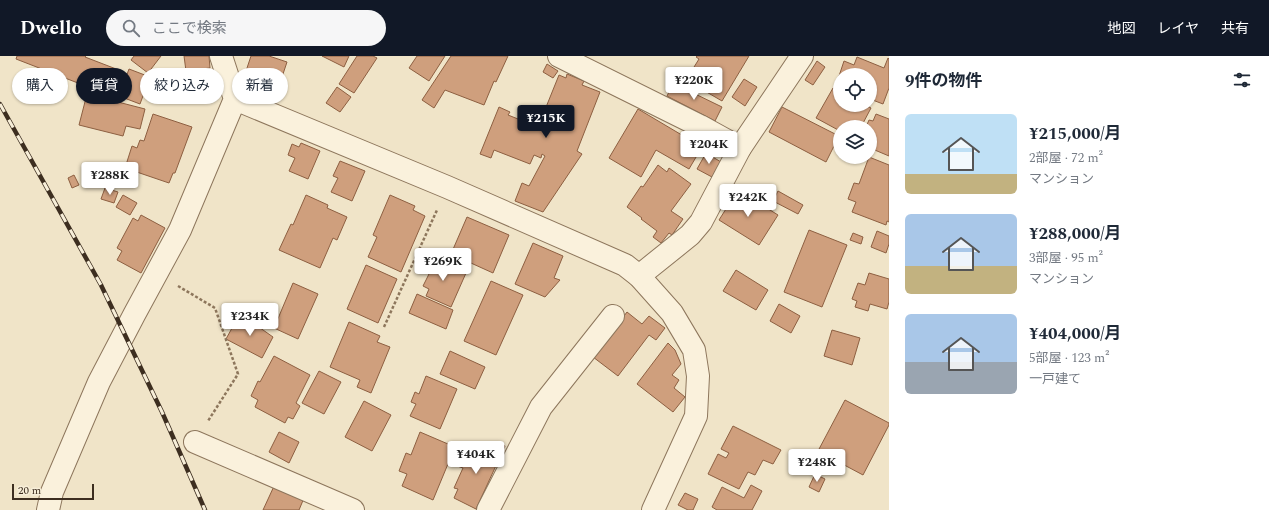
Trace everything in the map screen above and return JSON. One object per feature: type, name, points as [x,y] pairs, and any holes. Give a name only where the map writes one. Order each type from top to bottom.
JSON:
[{"type":"street","points":[[221,56],[232,90]]},
{"type":"street","points":[[559,56],[700,126],[740,148]]},
{"type":"street","points":[[639,276],[690,235],[701,222],[740,148],[802,56]]},
{"type":"street","points":[[48,510],[52,492],[99,382],[180,230],[233,104]]},
{"type":"street","points":[[247,104],[447,187],[625,265],[639,276],[672,313],[694,350],[698,376],[696,416],[653,510]]},
{"type":"street","points":[[488,510],[541,407],[613,316]]},
{"type":"street","points":[[195,442],[353,510]]},
{"type":"path","points":[[384,327],[447,187]]},
{"type":"path","points":[[156,273],[215,308],[238,374],[195,442]]},
{"type":"building","points":[[17,56],[86,56],[85,57],[114,68],[76,68],[76,82],[68,79],[68,68],[39,68],[16,59]]},
{"type":"building","points":[[134,56],[161,56],[152,68],[141,68],[131,60]]},
{"type":"building","points":[[184,56],[209,56],[210,68],[186,68]]},
{"type":"building","points":[[251,56],[269,56],[287,62],[285,68],[247,68]]},
{"type":"building","points":[[322,56],[349,56],[344,67]]},
{"type":"building","points":[[357,56],[373,56],[377,58],[354,93],[339,84]]},
{"type":"building","points":[[417,56],[445,56],[429,81],[409,68]]},
{"type":"building","points":[[451,56],[508,56],[496,82],[494,81],[484,105],[445,90],[434,108],[422,100]]},
{"type":"building","points":[[749,56],[722,101],[686,80],[699,59],[696,57]]},
{"type":"building","points":[[857,57],[884,68],[888,58],[889,59],[889,88],[883,104],[877,102],[877,68],[842,68],[844,61],[854,65]]},
{"type":"building","points":[[817,61],[825,67],[813,85],[805,80]]},
{"type":"building","points":[[547,64],[558,71],[553,78],[543,72]]},
{"type":"building","points":[[132,70],[140,73],[140,104],[132,101]]},
{"type":"building","points":[[567,74],[584,81],[582,85],[600,92],[577,151],[582,154],[543,212],[515,201],[522,183],[529,186],[545,156],[542,154],[541,158],[534,155],[530,164],[494,150],[491,158],[480,154],[499,107],[510,112],[508,115],[538,127],[559,75],[566,78]]},
{"type":"building","points":[[744,79],[757,87],[745,106],[732,97]]},
{"type":"building","points":[[675,80],[688,87],[687,90],[722,107],[715,121],[667,96]]},
{"type":"building","points":[[337,87],[351,97],[340,112],[326,103]]},
{"type":"building","points":[[833,88],[833,112],[869,112],[865,120],[833,120],[833,127],[816,118]]},
{"type":"building","points":[[84,104],[126,104],[145,109],[140,129],[126,126],[123,136],[79,125]]},
{"type":"building","points":[[782,107],[833,133],[833,148],[826,162],[769,132]]},
{"type":"building","points":[[638,109],[702,147],[689,169],[656,150],[641,177],[609,158]]},
{"type":"building","points":[[153,114],[192,127],[175,173],[173,173],[169,183],[125,168],[132,146],[137,148],[140,140],[144,141]]},
{"type":"building","points":[[876,114],[889,119],[889,156],[877,151],[877,120],[873,120]]},
{"type":"building","points":[[301,143],[320,151],[308,179],[289,171],[295,158],[288,155],[292,144],[299,147]]},
{"type":"building","points":[[706,153],[721,162],[712,177],[697,169]]},
{"type":"building","points":[[877,160],[889,165],[889,222],[887,221],[886,225],[852,212],[856,202],[848,199],[854,183],[859,184],[866,164],[877,164]]},
{"type":"building","points":[[340,161],[365,171],[352,201],[331,192],[338,178],[333,176]]},
{"type":"building","points":[[658,165],[667,172],[669,168],[691,184],[671,211],[683,219],[672,235],[669,233],[661,243],[653,237],[657,231],[627,207],[641,186],[643,187]]},
{"type":"building","points":[[74,175],[79,185],[72,188],[68,178]]},
{"type":"building","points":[[105,188],[118,192],[114,203],[101,199]]},
{"type":"building","points":[[738,190],[778,215],[759,245],[719,220]]},
{"type":"building","points":[[778,191],[803,205],[798,214],[773,201]]},
{"type":"building","points":[[123,195],[137,203],[130,215],[116,207]]},
{"type":"building","points":[[306,195],[328,205],[327,208],[347,217],[337,240],[333,238],[320,268],[279,250],[291,224],[293,225]]},
{"type":"building","points":[[390,195],[415,206],[413,210],[425,216],[401,272],[368,257],[377,237],[373,235]]},
{"type":"building","points":[[141,215],[165,228],[141,273],[117,260],[122,251],[117,248],[133,218],[138,221]]},
{"type":"building","points":[[467,217],[509,235],[493,273],[451,254]]},
{"type":"building","points":[[809,230],[847,245],[822,307],[784,292]]},
{"type":"building","points":[[877,231],[889,236],[889,244],[886,253],[871,247]]},
{"type":"building","points":[[853,233],[863,237],[861,244],[850,240]]},
{"type":"building","points":[[533,243],[563,256],[554,278],[560,280],[545,297],[515,284]]},
{"type":"building","points":[[431,258],[466,273],[451,307],[426,296],[429,289],[423,286],[429,274],[425,272]]},
{"type":"building","points":[[366,265],[397,279],[378,323],[347,309]]},
{"type":"building","points":[[736,270],[768,290],[756,310],[723,291]]},
{"type":"building","points":[[869,273],[889,279],[889,302],[887,309],[870,304],[868,311],[855,307],[857,301],[852,299],[858,283],[865,285]]},
{"type":"building","points":[[491,281],[523,295],[496,355],[464,341]]},
{"type":"building","points":[[293,283],[318,294],[298,339],[274,328]]},
{"type":"building","points":[[417,294],[453,310],[446,329],[409,313]]},
{"type":"building","points":[[779,304],[800,316],[791,333],[770,321]]},
{"type":"building","points":[[627,312],[642,324],[649,316],[665,328],[656,340],[649,335],[618,376],[593,357]]},
{"type":"building","points":[[246,318],[273,337],[262,358],[226,339],[237,319],[242,322]]},
{"type":"building","points":[[349,322],[380,336],[377,342],[390,347],[371,393],[357,387],[360,380],[330,367]]},
{"type":"building","points":[[832,330],[860,338],[852,365],[824,356]]},
{"type":"building","points":[[668,343],[675,350],[681,364],[672,375],[679,380],[674,388],[685,397],[673,412],[637,384]]},
{"type":"building","points":[[450,351],[485,367],[475,389],[440,374]]},
{"type":"building","points":[[274,356],[310,375],[296,403],[300,406],[293,419],[288,417],[285,423],[255,407],[258,400],[251,396],[258,381],[260,382]]},
{"type":"building","points":[[319,371],[341,382],[324,414],[302,403]]},
{"type":"building","points":[[426,376],[457,389],[440,429],[410,416],[416,404],[411,402],[415,392],[419,394]]},
{"type":"building","points":[[845,400],[889,423],[863,475],[818,451]]},
{"type":"building","points":[[364,401],[391,415],[372,451],[345,437]]},
{"type":"building","points":[[733,426],[781,450],[773,464],[763,460],[755,475],[748,472],[739,489],[708,474],[718,454],[726,458],[729,453],[721,449]]},
{"type":"building","points":[[279,432],[299,442],[289,463],[269,452]]},
{"type":"building","points":[[420,432],[455,447],[433,500],[402,486],[407,474],[399,471],[406,453],[411,455]]},
{"type":"building","points":[[500,443],[505,446],[476,509],[454,498],[458,489],[454,488],[463,468],[457,466],[465,449],[482,457],[486,448],[495,452]]},
{"type":"building","points":[[815,474],[825,479],[819,492],[809,487]]},
{"type":"building","points":[[275,484],[304,498],[299,510],[263,510]]},
{"type":"building","points":[[751,485],[762,491],[752,510],[717,510],[712,507],[722,487],[744,498]]},
{"type":"building","points":[[685,493],[698,499],[693,510],[688,510],[678,505]]},
{"type":"railway","points":[[0,104],[101,285],[162,412],[205,510]]}]
